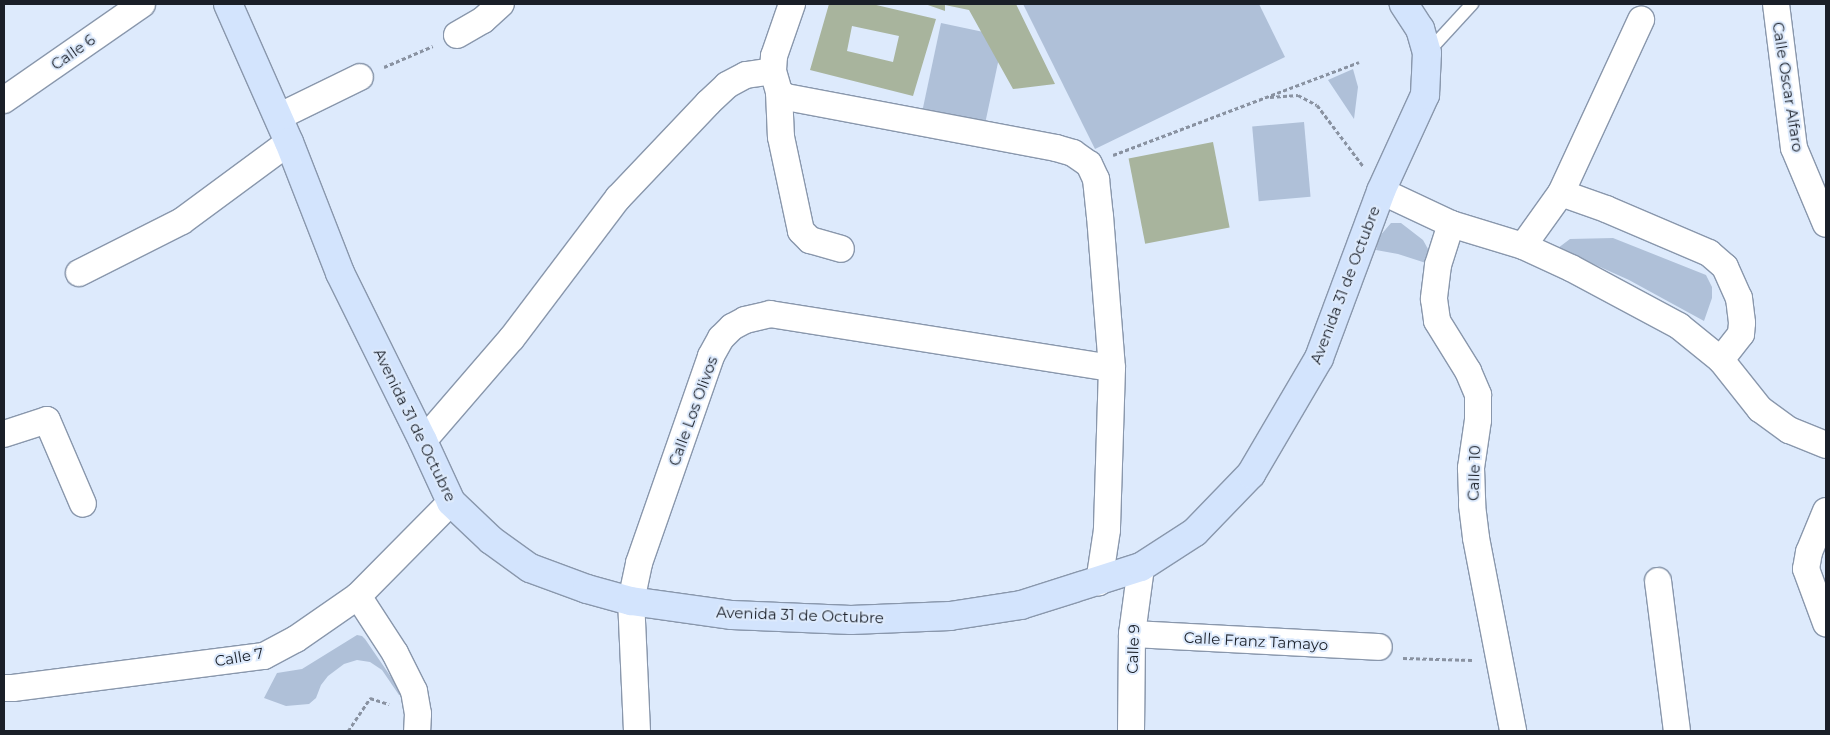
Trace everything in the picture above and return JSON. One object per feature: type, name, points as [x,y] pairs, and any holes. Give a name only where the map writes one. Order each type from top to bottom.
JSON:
[{"type":"main road","name":"Avenida 31 de Octubre","points":[[228,4],[289,142],[340,273],[423,441],[450,502],[491,540],[530,568],[587,589],[631,601],[732,615],[851,620],[950,616],[1012,607],[1099,582],[1141,567],[1195,532],[1251,474],[1319,358],[1382,191],[1425,95],[1427,54],[1420,29],[1404,4]]},
{"type":"street","name":"Calle 6","points":[[4,100],[142,4]]},
{"type":"street","points":[[457,35],[483,20],[501,4]]},
{"type":"street","points":[[792,4],[774,56],[781,137],[801,231],[810,240],[841,249]]},
{"type":"street","name":"Calle Oscar Alfaro","points":[[1776,4],[1794,148],[1826,224]]},
{"type":"street","points":[[1523,246],[1561,193],[1641,20]]},
{"type":"street","points":[[423,441],[512,338],[618,198],[708,103],[728,85],[746,75],[776,82],[786,97],[1056,148],[1073,153],[1089,164],[1096,179],[1112,368],[1107,530],[1099,582]]},
{"type":"street","points":[[278,117],[360,77]]},
{"type":"street","points":[[79,273],[182,221],[289,142]]},
{"type":"street","name":"Avenida 31 de Octubre","points":[[1382,191],[1451,224],[1523,246],[1571,268],[1679,326],[1721,360],[1760,409],[1789,430],[1826,445]]},
{"type":"street","points":[[1561,193],[1606,209],[1709,253],[1725,268],[1739,298],[1742,323],[1741,334],[1721,360]]},
{"type":"street","name":"Calle 10","points":[[1451,224],[1438,265],[1434,299],[1437,321],[1468,371],[1478,395],[1478,420],[1471,468],[1472,505],[1513,731]]},
{"type":"street","name":"Calle Los Olivos","points":[[637,731],[631,601],[639,563],[711,356],[721,338],[732,327],[745,320],[770,314],[1112,368]]},
{"type":"street","points":[[4,434],[47,420],[83,504]]},
{"type":"street","name":"Calle 7","points":[[4,688],[264,656],[296,639],[358,596],[450,502]]},
{"type":"street","points":[[1826,511],[1809,552],[1806,569],[1826,623]]},
{"type":"street","name":"Calle 9","points":[[1131,731],[1132,634],[1141,567]]},
{"type":"street","points":[[1658,581],[1677,731]]},
{"type":"street","points":[[358,596],[395,653],[414,690],[418,723]]},
{"type":"street","name":"Calle Franz Tamayo","points":[[1132,634],[1387,652]]},
{"type":"lane","points":[[1427,54],[1472,4]]},
{"type":"path","points":[[360,77],[457,35]]},
{"type":"path","points":[[1089,164],[1358,62]]},
{"type":"path","points":[[1265,98],[1298,95],[1317,105],[1382,191]]},
{"type":"path","points":[[1387,652],[1499,660]]},
{"type":"path","points":[[348,731],[370,698],[418,723]]},
{"type":"shaded area","points":[[1023,4],[1259,4],[1285,57],[1095,149]]},
{"type":"shaded area","points":[[941,23],[1004,36],[983,131],[921,118]]},
{"type":"shaded area","points":[[1353,69],[1358,87],[1354,119],[1328,80]]},
{"type":"shaded area","points":[[1304,122],[1311,197],[1259,201],[1252,127]]},
{"type":"shaded area","points":[[1391,223],[1401,223],[1423,240],[1428,249],[1429,264],[1398,254],[1376,250],[1379,237]]},
{"type":"shaded area","points":[[1613,238],[1706,275],[1712,287],[1712,298],[1704,321],[1629,280],[1558,248],[1570,239]]},
{"type":"shaded area","points":[[357,635],[365,639],[404,696],[399,695],[382,670],[370,662],[357,660],[344,664],[328,676],[321,685],[316,698],[309,704],[286,706],[264,698],[277,673],[302,669]]},
{"type":"building","points":[[829,4],[872,4],[936,19],[913,96],[810,70]],"holes":[[[852,26],[899,36],[893,62],[847,51]]]},
{"type":"building","points":[[925,4],[1016,4],[1055,84],[1013,89],[969,10],[945,5],[945,11]]},
{"type":"building","points":[[1213,142],[1230,227],[1145,244],[1129,158]]}]
